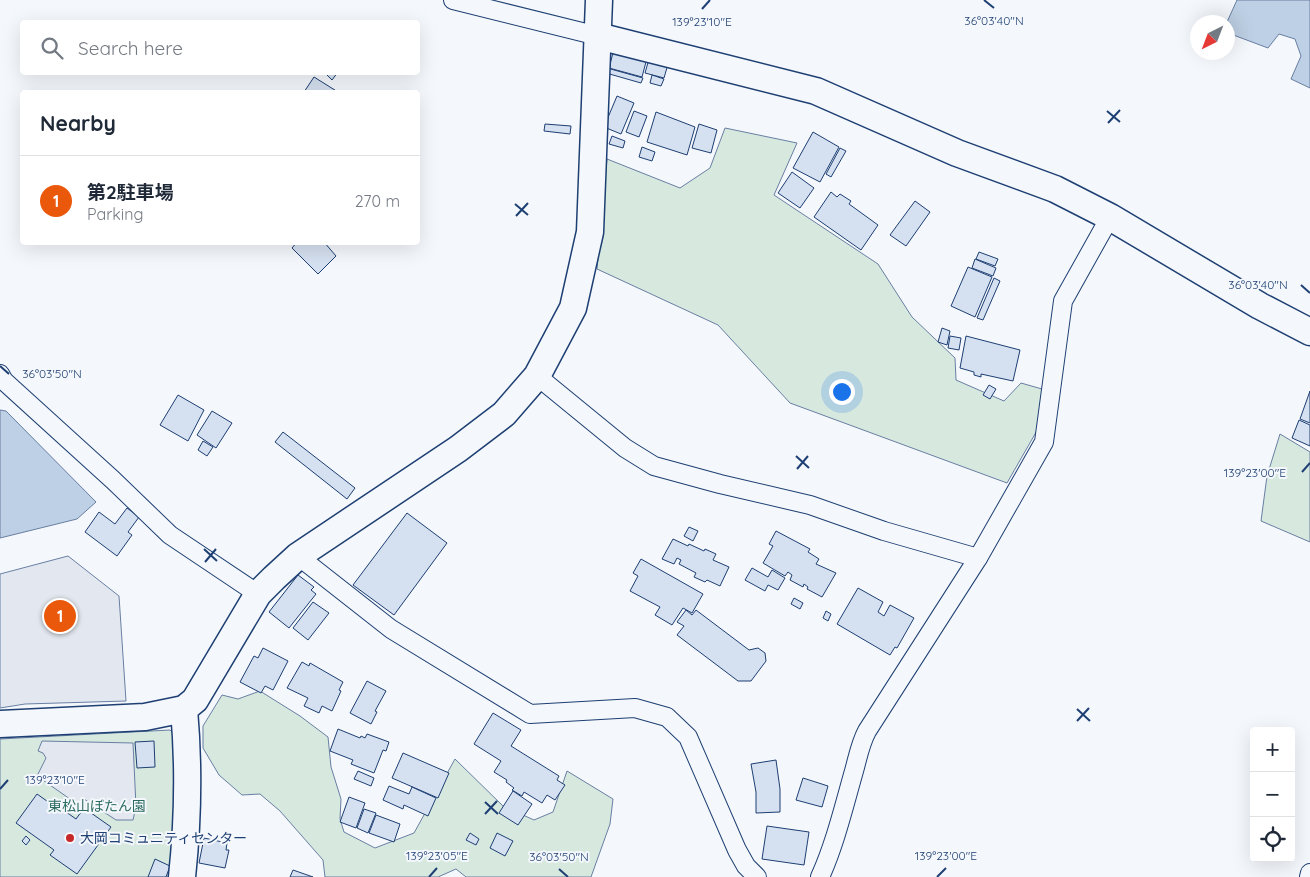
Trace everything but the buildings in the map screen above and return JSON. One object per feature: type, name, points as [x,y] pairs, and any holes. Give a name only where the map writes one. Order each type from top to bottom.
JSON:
[{"type":"street","points":[[453,0],[816,91],[957,153],[1055,189],[1110,217],[1260,306],[1310,332]]},
{"type":"street","points":[[0,724],[145,717],[184,709],[195,700],[258,594],[298,556],[458,448],[504,414],[537,376],[573,308],[590,232],[599,0]]},
{"type":"street","points":[[820,877],[830,852],[860,746],[867,731],[978,558],[1044,442],[1063,301],[1110,217]]},
{"type":"street","points":[[0,374],[4,381],[114,480],[170,534],[258,594]]},
{"type":"street","points":[[537,376],[625,448],[654,466],[810,505],[884,531],[978,558]]},
{"type":"street","points":[[298,556],[391,629],[530,714],[635,708],[667,718],[688,737],[737,850],[746,866],[757,877]]},
{"type":"street","points":[[182,877],[187,830],[184,709]]},
{"type":"street","points":[[1309,877],[1310,873]]},
{"type":"green space","points":[[725,128],[797,143],[774,195],[878,264],[912,317],[955,358],[956,380],[1004,401],[1021,383],[1042,389],[1039,427],[1007,483],[790,403],[718,325],[597,269],[607,159],[680,188],[710,168]]},
{"type":"green space","points":[[1280,434],[1310,452],[1310,542],[1261,521],[1267,476]]},
{"type":"green space","points":[[260,691],[300,716],[328,737],[331,767],[341,799],[340,819],[344,832],[375,848],[414,833],[455,759],[503,806],[534,820],[553,812],[567,771],[613,799],[610,824],[591,877],[466,877],[456,869],[438,877],[325,877],[323,860],[280,811],[260,794],[242,795],[219,775],[203,748],[203,726],[222,695],[238,699]]},
{"type":"green space","name":"東松山ぼたん園","points":[[170,730],[175,735],[178,766],[172,877],[0,877],[0,739]]},
{"type":"shaded area","points":[[68,556],[119,596],[126,701],[25,704],[0,708],[0,574]]},
{"type":"shaded area","points":[[42,741],[133,743],[136,806],[133,820],[116,820],[84,799],[80,806],[37,776],[46,758],[43,753],[38,751]]},
{"type":"water","points":[[1237,0],[1310,0],[1310,88],[1291,79],[1301,56],[1295,39],[1279,34],[1268,48],[1235,36],[1235,15],[1230,15]]},
{"type":"water","points":[[0,410],[6,411],[96,502],[77,519],[0,538]]},
{"type":"place","name":"第2駐車場","points":[[60,616]]},
{"type":"place","name":"大岡コミュニティセンター","points":[[70,838]]}]
